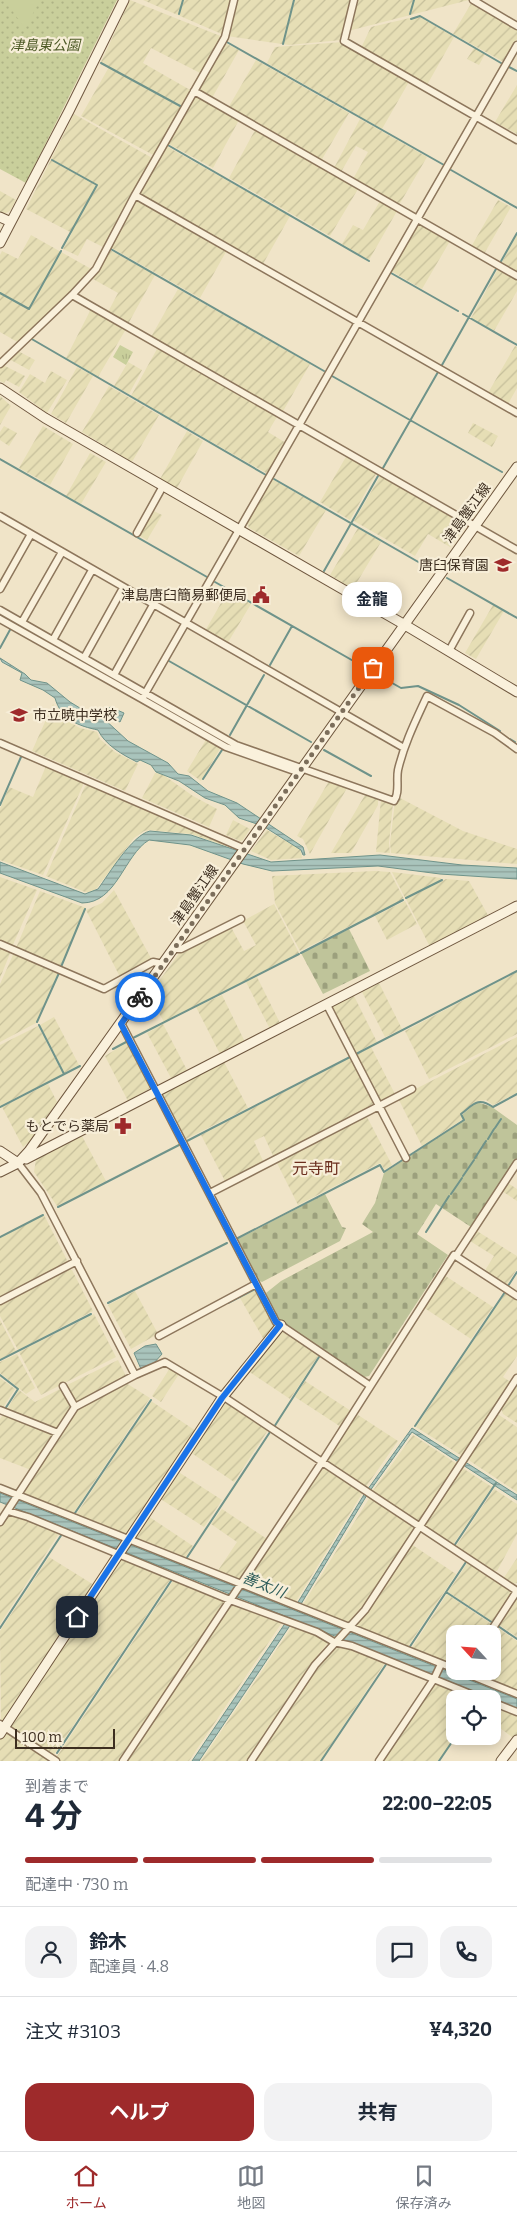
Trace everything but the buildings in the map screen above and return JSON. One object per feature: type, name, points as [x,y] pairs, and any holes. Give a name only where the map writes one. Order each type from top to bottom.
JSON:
[{"type":"street","points":[[0,243],[124,0]]},
{"type":"street","points":[[0,364],[72,295],[96,269],[134,195],[225,37],[234,0]]},
{"type":"street","points":[[354,0],[344,41],[517,140]]},
{"type":"street","points":[[473,0],[517,26]]},
{"type":"street","points":[[144,696],[517,45]]},
{"type":"street","points":[[194,91],[517,276]]},
{"type":"street","points":[[134,195],[517,413]]},
{"type":"street","points":[[0,217],[11,222]]},
{"type":"street","points":[[72,295],[517,550]]},
{"type":"street","points":[[0,388],[45,418],[405,625],[517,692]]},
{"type":"street","name":"津島蟹江線","points":[[0,1172],[18,1163],[29,1151],[517,467]]},
{"type":"street","points":[[137,533],[164,486]]},
{"type":"street","points":[[0,516],[185,624],[404,748]]},
{"type":"street","points":[[0,589],[31,534]]},
{"type":"street","points":[[22,622],[62,552]]},
{"type":"street","points":[[53,640],[92,570]]},
{"type":"street","points":[[84,658],[123,588]]},
{"type":"street","points":[[114,675],[153,605]]},
{"type":"street","points":[[0,610],[114,675],[144,696]]},
{"type":"street","points":[[449,651],[470,613]]},
{"type":"street","points":[[0,619],[236,745],[301,770],[394,801],[397,797],[398,772],[404,748],[427,696],[488,729],[517,749]]},
{"type":"street","points":[[0,743],[244,851]]},
{"type":"street","points":[[18,1163],[517,906]]},
{"type":"street","points":[[173,949],[181,949],[241,919]]},
{"type":"street","points":[[0,944],[104,989],[153,962],[163,964]]},
{"type":"street","points":[[326,1004],[406,1158]]},
{"type":"street","points":[[121,1024],[276,1322],[369,1385]]},
{"type":"street","points":[[210,1193],[412,1089]]},
{"type":"street","points":[[0,1151],[18,1163],[41,1193],[135,1375]]},
{"type":"street","points":[[456,1256],[517,1163]]},
{"type":"street","points":[[123,1761],[322,1462],[369,1385],[454,1254],[517,1296]]},
{"type":"street","points":[[0,1301],[76,1261]]},
{"type":"street","points":[[159,1336],[256,1284]]},
{"type":"street","points":[[56,1761],[2,1728],[222,1398],[280,1325]]},
{"type":"street","points":[[0,1522],[75,1408],[135,1375],[165,1362],[372,1494],[517,1591],[495,1625]]},
{"type":"street","points":[[251,1761],[314,1665],[365,1610],[517,1378]]},
{"type":"street","points":[[63,1386],[75,1408]]},
{"type":"street","points":[[0,1410],[58,1433]]},
{"type":"street","points":[[0,1488],[446,1667]]},
{"type":"street","points":[[8,1510],[463,1690]]},
{"type":"street","points":[[379,1761],[434,1678],[440,1665]]},
{"type":"street","points":[[483,1680],[517,1694]]},
{"type":"street","points":[[501,1706],[517,1712]]},
{"type":"street","points":[[501,1761],[517,1740]]},
{"type":"shaded area","points":[[130,0],[223,37],[202,74],[151,48],[143,63],[192,91],[155,156],[81,116],[109,67],[101,62]]},
{"type":"shaded area","points":[[143,0],[233,0],[224,35]]},
{"type":"shaded area","points":[[236,0],[352,0],[341,40],[289,45],[227,36]]},
{"type":"shaded area","points":[[356,0],[469,0],[348,31]]},
{"type":"shaded area","points":[[472,2],[517,27],[517,39],[504,62],[453,34]]},
{"type":"shaded area","points":[[420,17],[454,37],[427,85],[361,48],[371,27]]},
{"type":"shaded area","points":[[343,42],[410,80],[382,129],[267,63],[275,47]]},
{"type":"shaded area","points":[[225,43],[239,50],[212,98],[198,90]]},
{"type":"shaded area","points":[[474,48],[485,54],[479,65],[467,59]]},
{"type":"shaded area","points":[[256,60],[349,113],[321,161],[228,108]]},
{"type":"shaded area","points":[[517,85],[517,134],[495,122]]},
{"type":"shaded area","points":[[195,95],[239,120],[213,168],[167,143]]},
{"type":"shaded area","points":[[74,114],[154,159],[103,247],[87,239],[78,256],[63,249],[72,233],[26,209]]},
{"type":"shaded area","points":[[360,119],[427,157],[399,205],[353,179],[368,152],[356,146],[341,172],[334,168]]},
{"type":"shaded area","points":[[255,130],[358,189],[330,236],[229,178]]},
{"type":"shaded area","points":[[166,146],[290,216],[263,264],[138,194]]},
{"type":"shaded area","points":[[0,191],[16,200],[10,211],[4,214],[0,212]]},
{"type":"shaded area","points":[[136,199],[227,250],[200,298],[110,247]]},
{"type":"shaded area","points":[[498,200],[511,207],[484,254],[471,247]]},
{"type":"shaded area","points":[[380,201],[397,211],[369,260],[342,244],[353,225],[363,230]]},
{"type":"shaded area","points":[[422,225],[450,241],[422,289],[391,271],[417,226]]},
{"type":"shaded area","points":[[31,235],[93,270],[19,343],[0,332],[0,255],[2,251],[18,259]]},
{"type":"shaded area","points":[[517,235],[517,273],[501,264]]},
{"type":"shaded area","points":[[108,249],[155,275],[128,324],[108,312],[118,293],[93,279]]},
{"type":"shaded area","points":[[498,269],[517,280],[517,291],[494,331],[471,318]]},
{"type":"shaded area","points":[[178,289],[310,364],[282,413],[151,337]]},
{"type":"shaded area","points":[[93,310],[126,329],[98,377],[66,358],[90,311]]},
{"type":"shaded area","points":[[515,346],[517,347],[517,388],[508,404],[488,393]]},
{"type":"shaded area","points":[[157,349],[278,415],[268,432],[286,443],[268,474],[131,396]]},
{"type":"shaded area","points":[[18,351],[35,360],[29,370],[9,359]]},
{"type":"shaded area","points":[[128,362],[142,370],[129,394],[114,386]]},
{"type":"shaded area","points":[[3,365],[25,376],[19,387],[6,380],[4,383],[0,381],[0,368]]},
{"type":"shaded area","points":[[77,367],[93,376],[66,423],[51,414]]},
{"type":"shaded area","points":[[51,371],[67,380],[47,413],[19,392],[30,374],[45,383]]},
{"type":"shaded area","points":[[109,386],[159,415],[132,462],[82,432]]},
{"type":"shaded area","points":[[0,396],[11,406],[0,425]]},
{"type":"shaded area","points":[[473,423],[498,436],[492,447],[468,433]]},
{"type":"shaded area","points":[[4,426],[17,433],[9,446],[0,440],[0,432]]},
{"type":"shaded area","points":[[43,426],[73,444],[50,485],[19,468]]},
{"type":"shaded area","points":[[187,431],[203,441],[177,488],[160,479]]},
{"type":"shaded area","points":[[90,453],[106,462],[81,504],[66,496]]},
{"type":"shaded area","points":[[347,455],[377,472],[350,520],[320,502]]},
{"type":"shaded area","points":[[381,475],[467,523],[450,547],[428,534],[415,556],[354,521]]},
{"type":"shaded area","points":[[272,479],[326,510],[299,556],[249,528],[247,522]]},
{"type":"shaded area","points":[[152,510],[162,515],[147,540],[138,535]]},
{"type":"shaded area","points":[[358,528],[381,542],[353,589],[330,575]]},
{"type":"shaded area","points":[[228,591],[251,604],[227,644],[205,631]]},
{"type":"shaded area","points":[[493,605],[504,611],[476,659],[465,653]]},
{"type":"shaded area","points":[[53,704],[71,723],[80,728],[97,732],[100,739],[115,752],[138,764],[125,791],[32,751]]},
{"type":"shaded area","points":[[207,738],[221,747],[201,781],[187,771]]},
{"type":"shaded area","points":[[46,766],[82,781],[83,785],[43,875],[0,860],[0,809],[9,787],[33,797]]},
{"type":"shaded area","points":[[155,773],[162,774],[193,796],[217,809],[209,827],[142,798]]},
{"type":"shaded area","points":[[329,781],[347,788],[310,854],[303,839],[297,836]]},
{"type":"shaded area","points":[[89,784],[227,844],[226,846],[191,834],[144,831],[134,838],[92,892],[85,892],[46,876],[85,786]]},
{"type":"shaded area","points":[[365,795],[378,799],[378,805],[351,853],[331,853]]},
{"type":"shaded area","points":[[400,798],[463,831],[517,849],[517,864],[391,853],[390,843],[395,802]]},
{"type":"shaded area","points":[[381,799],[393,803],[389,843],[390,853],[376,852]]},
{"type":"shaded area","points":[[233,820],[250,829],[243,840],[240,841],[226,835]]},
{"type":"shaded area","points":[[267,830],[301,850],[302,858],[271,860],[251,851]]},
{"type":"shaded area","points":[[375,871],[390,872],[404,899],[300,951],[275,903],[272,876]]},
{"type":"shaded area","points":[[392,872],[441,878],[441,880],[405,898]]},
{"type":"shaded area","points":[[0,877],[37,890],[12,947],[0,941]]},
{"type":"shaded area","points":[[446,879],[469,881],[489,917],[430,947],[406,899]]},
{"type":"shaded area","points":[[114,890],[152,960],[120,977],[86,910],[102,903]]},
{"type":"shaded area","points":[[40,891],[86,908],[60,967],[16,948]]},
{"type":"shaded area","points":[[405,901],[417,924],[387,940],[375,916]]},
{"type":"shaded area","points":[[274,904],[299,953],[164,1022],[149,995],[180,952],[231,927],[244,951],[256,945],[243,921]]},
{"type":"shaded area","points":[[0,946],[11,951],[0,978]]},
{"type":"shaded area","points":[[15,954],[58,973],[36,1023],[0,1042],[0,984]]},
{"type":"shaded area","points":[[517,972],[517,1034],[429,1079],[405,1031]]},
{"type":"shaded area","points":[[257,977],[280,1023],[270,1029],[246,982]]},
{"type":"shaded area","points":[[379,983],[402,1029],[385,1037],[362,992]]},
{"type":"shaded area","points":[[222,995],[245,1042],[220,1054],[196,1007]]},
{"type":"shaded area","points":[[354,996],[377,1042],[353,1054],[330,1008]]},
{"type":"shaded area","points":[[54,1017],[79,1065],[64,1073],[40,1025]]},
{"type":"shaded area","points":[[163,1024],[187,1070],[171,1078],[147,1033]]},
{"type":"shaded area","points":[[38,1026],[63,1074],[0,1106],[0,1045]]},
{"type":"shaded area","points":[[517,1037],[517,1093],[493,1105],[486,1100],[477,1101],[460,1114],[463,1119],[422,1146],[398,1098]]},
{"type":"shaded area","points":[[128,1042],[152,1087],[128,1101],[105,1056]]},
{"type":"shaded area","points":[[371,1047],[396,1096],[381,1103],[378,1102],[354,1056]]},
{"type":"shaded area","points":[[352,1057],[376,1103],[374,1106],[274,1158],[264,1136],[254,1141],[264,1163],[226,1183],[201,1135]]},
{"type":"shaded area","points":[[224,1062],[248,1108],[184,1140],[163,1097],[164,1093]]},
{"type":"shaded area","points":[[48,1084],[57,1102],[29,1142],[23,1147],[2,1107]]},
{"type":"shaded area","points":[[366,1115],[392,1165],[385,1170],[380,1163],[298,1205],[276,1161]]},
{"type":"shaded area","points":[[82,1136],[106,1181],[57,1206],[34,1172],[36,1159]]},
{"type":"shaded area","points":[[508,1183],[517,1189],[517,1201],[502,1191]]},
{"type":"shaded area","points":[[44,1215],[67,1260],[65,1265],[0,1298],[0,1238]]},
{"type":"shaded area","points":[[477,1231],[517,1256],[517,1269],[506,1286],[484,1272],[494,1256],[470,1241]]},
{"type":"shaded area","points":[[67,1269],[72,1270],[93,1311],[18,1350],[0,1316],[0,1304]]},
{"type":"shaded area","points":[[444,1275],[493,1307],[471,1339],[423,1307]]},
{"type":"shaded area","points":[[257,1289],[274,1327],[264,1340],[240,1298]]},
{"type":"shaded area","points":[[135,1291],[158,1334],[131,1349],[108,1305]]},
{"type":"shaded area","points":[[506,1292],[517,1299],[517,1356],[503,1377],[511,1382],[462,1456],[416,1427]]},
{"type":"shaded area","points":[[94,1314],[116,1357],[41,1395],[19,1352]]},
{"type":"shaded area","points":[[0,1320],[16,1351],[0,1359]]},
{"type":"shaded area","points":[[280,1331],[284,1331],[319,1355],[290,1399],[248,1371]]},
{"type":"shaded area","points":[[17,1354],[35,1388],[26,1394],[0,1373],[0,1362]]},
{"type":"shaded area","points":[[118,1360],[126,1376],[125,1378],[75,1405],[65,1386]]},
{"type":"shaded area","points":[[170,1368],[179,1374],[161,1402],[152,1396]]},
{"type":"shaded area","points":[[0,1378],[15,1389],[2,1409],[0,1408]]},
{"type":"shaded area","points":[[305,1381],[351,1411],[341,1427],[295,1397]]},
{"type":"shaded area","points":[[126,1383],[150,1398],[72,1515],[24,1494],[23,1491],[74,1412]]},
{"type":"shaded area","points":[[517,1383],[517,1423],[503,1414],[501,1408]]},
{"type":"shaded area","points":[[62,1388],[73,1406],[57,1431],[6,1411],[19,1390],[35,1402]]},
{"type":"shaded area","points":[[151,1401],[196,1431],[128,1534],[76,1515]]},
{"type":"shaded area","points":[[224,1403],[229,1404],[268,1430],[234,1482],[190,1452]]},
{"type":"shaded area","points":[[355,1413],[398,1441],[365,1488],[327,1462],[327,1457]]},
{"type":"shaded area","points":[[4,1414],[54,1434],[31,1470],[0,1458],[0,1419]]},
{"type":"shaded area","points":[[499,1415],[517,1427],[517,1492],[470,1461],[468,1457],[495,1416]]},
{"type":"shaded area","points":[[413,1435],[457,1464],[421,1519],[415,1521],[372,1492]]},
{"type":"shaded area","points":[[321,1467],[325,1467],[363,1492],[295,1603],[244,1581]]},
{"type":"shaded area","points":[[461,1467],[492,1487],[452,1546],[426,1528],[425,1522]]},
{"type":"shaded area","points":[[177,1471],[222,1500],[204,1527],[159,1498]]},
{"type":"shaded area","points":[[494,1489],[517,1504],[517,1534],[497,1571],[455,1548]]},
{"type":"shaded area","points":[[370,1497],[412,1524],[413,1531],[366,1602],[348,1622],[341,1622],[302,1606]]},
{"type":"shaded area","points":[[222,1509],[267,1539],[241,1578],[238,1579],[217,1572],[237,1542],[211,1524]]},
{"type":"shaded area","points":[[11,1513],[60,1532],[0,1624],[0,1526],[8,1514]]},
{"type":"shaded area","points":[[148,1516],[193,1546],[184,1559],[135,1538]]},
{"type":"shaded area","points":[[411,1544],[456,1574],[407,1648],[358,1628],[356,1624]]},
{"type":"shaded area","points":[[49,1557],[94,1585],[4,1721],[1,1721],[0,1631]]},
{"type":"shaded area","points":[[123,1557],[172,1577],[53,1756],[12,1728],[11,1725],[119,1559]]},
{"type":"shaded area","points":[[517,1558],[517,1583],[511,1584],[503,1579]]},
{"type":"shaded area","points":[[468,1562],[513,1592],[495,1623],[448,1592]]},
{"type":"shaded area","points":[[175,1578],[227,1601],[120,1761],[61,1761],[56,1758]]},
{"type":"shaded area","points":[[447,1594],[493,1625],[446,1625],[446,1663],[411,1649]]},
{"type":"shaded area","points":[[517,1595],[517,1637],[498,1624]]},
{"type":"shaded area","points":[[230,1603],[283,1621],[189,1761],[125,1761]]},
{"type":"shaded area","points":[[293,1625],[315,1633],[328,1642],[247,1761],[201,1761]]},
{"type":"shaded area","points":[[501,1630],[517,1641],[517,1691],[490,1680],[501,1680]]},
{"type":"shaded area","points":[[340,1644],[386,1661],[320,1761],[254,1761],[316,1666],[334,1645]]},
{"type":"shaded area","points":[[435,1681],[457,1690],[446,1690],[446,1745],[449,1745],[439,1761],[382,1761]]},
{"type":"shaded area","points":[[503,1709],[517,1714],[517,1735],[515,1737],[512,1737],[501,1729],[501,1713]]},
{"type":"shaded area","points":[[8,1732],[50,1760],[0,1761],[0,1739],[4,1733]]},
{"type":"green space","name":"津島東公園","points":[[0,0],[117,0],[26,183],[0,169]]},
{"type":"green space","points":[[5,0],[40,0],[25,29]]},
{"type":"green space","points":[[120,345],[133,352],[126,365],[113,357]]},
{"type":"green space","points":[[349,929],[370,971],[323,994],[301,953]]},
{"type":"green space","points":[[477,1102],[492,1107],[517,1125],[517,1159],[471,1227],[436,1204],[417,1234],[448,1255],[369,1376],[364,1377],[313,1346],[278,1320],[266,1293],[281,1281],[373,1232],[362,1224],[375,1203],[384,1173],[464,1120],[462,1115]]},
{"type":"green space","points":[[325,1194],[342,1227],[346,1228],[340,1241],[262,1282],[257,1280],[236,1240]]},
{"type":"water","points":[[0,658],[25,674],[31,680],[47,683],[70,702],[93,716],[103,718],[128,741],[168,763],[178,774],[189,776],[208,791],[237,803],[303,847],[305,855],[303,855],[301,850],[263,826],[239,818],[225,805],[205,798],[179,781],[156,772],[151,765],[140,760],[137,762],[120,753],[105,740],[98,730],[78,724],[66,717],[55,698],[43,690],[20,680],[22,673],[2,662]]},
{"type":"water","points":[[110,707],[124,713],[120,722],[106,714]]},
{"type":"water","points":[[150,831],[191,835],[271,862],[380,855],[462,865],[517,868],[517,879],[440,874],[378,866],[272,871],[243,864],[190,845],[149,840],[140,847],[112,887],[94,901],[82,903],[0,873],[0,862],[85,894],[98,889],[129,847],[143,834]]},
{"type":"water","points":[[156,1344],[162,1354],[154,1363],[141,1369],[134,1353],[145,1346]]},
{"type":"water","points":[[412,1428],[517,1495],[517,1500],[412,1432],[367,1495],[298,1609],[295,1607],[365,1493]]},
{"type":"water","points":[[0,1493],[446,1671],[446,1680],[469,1680],[494,1690],[470,1690],[0,1502]]},
{"type":"water","points":[[286,1622],[291,1624],[199,1761],[192,1761]]},
{"type":"water","points":[[501,1693],[517,1699],[517,1709],[501,1703]]},
{"type":"waterway","points":[[179,14],[183,0]]},
{"type":"waterway","points":[[283,44],[294,0]]},
{"type":"waterway","points":[[410,14],[414,0]]},
{"type":"waterway","points":[[411,19],[420,16],[501,63]]},
{"type":"waterway","points":[[225,41],[444,165]]},
{"type":"waterway","points":[[101,63],[182,107]]},
{"type":"waterway","points":[[509,67],[517,71]]},
{"type":"waterway","points":[[166,144],[369,261]]},
{"type":"waterway","points":[[52,160],[97,185],[62,248]]},
{"type":"waterway","points":[[451,170],[517,208]]},
{"type":"waterway","points":[[500,263],[517,233]]},
{"type":"waterway","points":[[109,248],[324,371]]},
{"type":"waterway","points":[[0,293],[29,309],[61,251]]},
{"type":"waterway","points":[[442,365],[496,269]]},
{"type":"waterway","points":[[391,273],[458,311]]},
{"type":"waterway","points":[[463,314],[517,345]]},
{"type":"waterway","points":[[30,338],[266,475]]},
{"type":"waterway","points":[[383,468],[438,372]]},
{"type":"waterway","points":[[332,376],[502,472]]},
{"type":"waterway","points":[[0,459],[207,577]]},
{"type":"waterway","points":[[324,571],[378,476]]},
{"type":"waterway","points":[[274,479],[434,571]]},
{"type":"waterway","points":[[447,578],[517,618]]},
{"type":"waterway","points":[[215,582],[364,667]]},
{"type":"waterway","points":[[0,614],[95,669]]},
{"type":"waterway","points":[[270,665],[292,626]]},
{"type":"waterway","points":[[0,648],[11,628]]},
{"type":"waterway","points":[[169,661],[311,742]]},
{"type":"waterway","points":[[230,735],[264,675]]},
{"type":"waterway","points":[[378,675],[401,688],[418,686],[459,705],[500,731]]},
{"type":"waterway","points":[[510,739],[515,742]]},
{"type":"waterway","points":[[203,779],[222,750]]},
{"type":"waterway","points":[[324,750],[371,776]]},
{"type":"waterway","points":[[0,805],[21,757]]},
{"type":"waterway","points":[[406,898],[442,880]]},
{"type":"waterway","points":[[301,953],[403,900]]},
{"type":"waterway","points":[[61,967],[85,909]]},
{"type":"waterway","points":[[131,1039],[299,954]]},
{"type":"waterway","points":[[356,1054],[517,971]]},
{"type":"waterway","points":[[37,1022],[59,973]]},
{"type":"waterway","points":[[39,1025],[64,1074]]},
{"type":"waterway","points":[[113,1049],[128,1041]]},
{"type":"waterway","points":[[187,1141],[350,1057]]},
{"type":"waterway","points":[[0,1107],[80,1066]]},
{"type":"waterway","points":[[407,1157],[464,1120],[461,1114],[472,1105],[483,1102],[493,1107],[517,1094]]},
{"type":"waterway","points":[[495,1128],[501,1119]]},
{"type":"waterway","points":[[488,1139],[494,1129]]},
{"type":"waterway","points":[[475,1158],[486,1141]]},
{"type":"waterway","points":[[58,1207],[179,1145]]},
{"type":"waterway","points":[[236,1239],[380,1165],[384,1172],[404,1159]]},
{"type":"waterway","points":[[463,1176],[474,1160]]},
{"type":"waterway","points":[[451,1194],[462,1178]]},
{"type":"waterway","points":[[426,1232],[449,1196]]},
{"type":"waterway","points":[[0,1237],[43,1215]]},
{"type":"waterway","points":[[108,1303],[227,1243]]},
{"type":"waterway","points":[[508,1286],[517,1272]]},
{"type":"waterway","points":[[228,1303],[255,1289]]},
{"type":"waterway","points":[[415,1426],[505,1292]]},
{"type":"waterway","points":[[0,1360],[91,1314]]},
{"type":"waterway","points":[[274,1427],[319,1357]]},
{"type":"waterway","points":[[0,1375],[18,1389],[5,1409]]},
{"type":"waterway","points":[[75,1513],[151,1400]]},
{"type":"waterway","points":[[186,1559],[270,1432]]},
{"type":"waterway","points":[[454,1546],[496,1483]]},
{"type":"waterway","points":[[0,1628],[62,1534]]},
{"type":"waterway","points":[[409,1648],[466,1562]]},
{"type":"waterway","points":[[57,1753],[173,1578]]},
{"type":"waterway","points":[[446,1592],[493,1623]]},
{"type":"waterway","points":[[501,1628],[517,1639]]},
{"type":"waterway","points":[[321,1761],[387,1663]]},
{"type":"waterway","points":[[439,1761],[450,1745]]},
{"type":"way so far","points":[[140,997],[373,668]]},
{"type":"place","name":"唐臼保育園","points":[[503,565]]},
{"type":"place","name":"津島唐臼簡易郵便局","points":[[261,595]]},
{"type":"place","name":"金龍","points":[[373,668]]},
{"type":"place","name":"市立暁中学校","points":[[19,715]]},
{"type":"place","name":"もとでら薬局","points":[[123,1126]]},
{"type":"district","name":"元寺町","points":[[316,1168]]},
{"type":"route","points":[[77,1617],[222,1398],[280,1325],[276,1322],[121,1024],[140,997]]},
{"type":"water label","name":"善太川","points":[[264,1585]]}]
